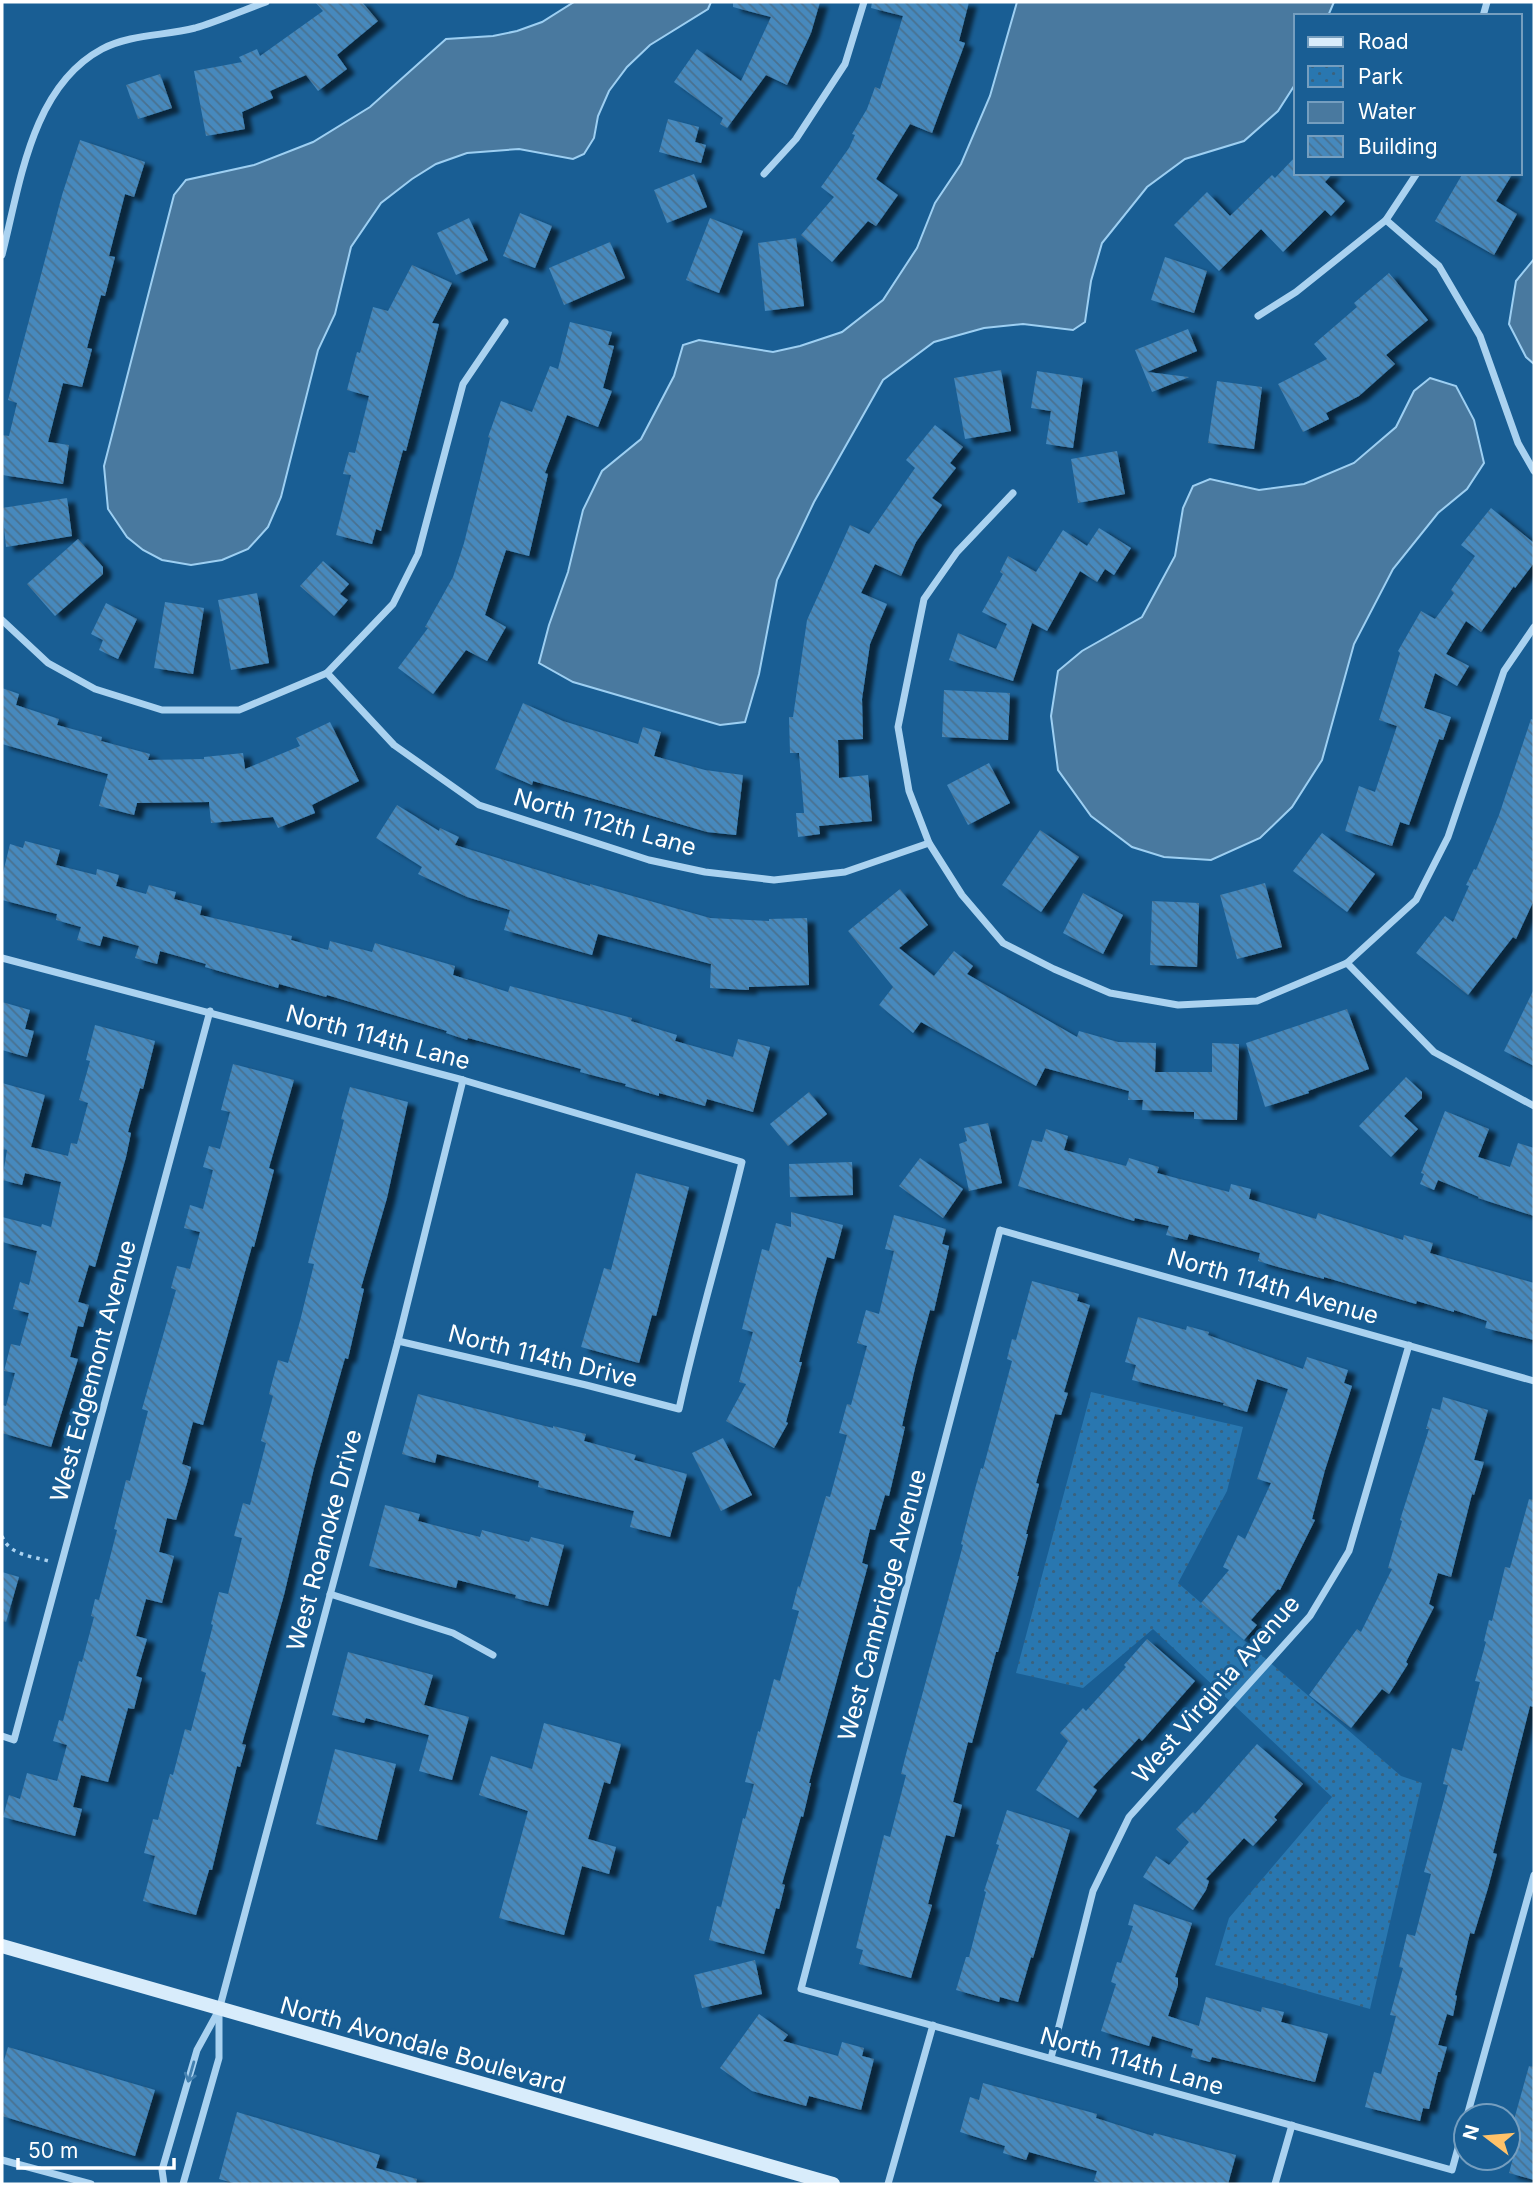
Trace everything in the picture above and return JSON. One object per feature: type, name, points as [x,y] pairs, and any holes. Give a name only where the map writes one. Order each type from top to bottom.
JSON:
[{"type":"main road","name":"North Avondale Boulevard","points":[[2,1946],[833,2184]]},
{"type":"street","points":[[2,255],[35,127],[73,71],[101,50],[134,38],[195,28],[266,2]]},
{"type":"street","points":[[764,174],[796,139],[845,64],[864,2]]},
{"type":"street","points":[[1258,316],[1296,292],[1386,220],[1416,175]]},
{"type":"street","points":[[1386,220],[1439,266],[1480,336],[1518,443],[1534,471]]},
{"type":"street","points":[[2,620],[48,663],[95,689],[162,710],[239,710],[327,673],[393,604],[418,554],[463,384],[505,322]]},
{"type":"street","points":[[1013,493],[957,552],[924,599],[898,727],[909,791],[929,843],[962,895],[1003,943],[1110,993],[1178,1005],[1256,1001],[1347,963],[1416,900],[1448,837],[1504,671],[1534,627]]},
{"type":"street","name":"North 112th Lane","points":[[327,673],[394,745],[479,805],[649,860],[705,872],[774,880],[845,872],[929,843]]},
{"type":"street","name":"North 114th Lane","points":[[2,958],[463,1080],[741,1162],[724,1237],[691,1351],[679,1409]]},
{"type":"street","points":[[1347,963],[1434,1052],[1534,1106]]},
{"type":"street","name":"West Edgemont Avenue","points":[[2,1736],[14,1740],[210,1012]]},
{"type":"street","name":"West Roanoke Drive","points":[[164,2184],[162,2170],[197,2050],[219,2010],[398,1341],[463,1080]]},
{"type":"street","name":"North 114th Avenue","points":[[1000,1230],[1534,1381]]},
{"type":"street","name":"West Cambridge Avenue","points":[[801,1989],[1000,1230]]},
{"type":"street","name":"North 114th Drive","points":[[398,1341],[679,1409]]},
{"type":"street","name":"West Virginia Avenue","points":[[1051,2058],[1093,1891],[1129,1817],[1310,1616],[1349,1551],[1409,1345]]},
{"type":"street","points":[[330,1594],[453,1633],[493,1655]]},
{"type":"street","points":[[1470,2102],[1534,1875]]},
{"type":"street","name":"North 114th Lane","points":[[801,1989],[1452,2170]]},
{"type":"street","name":"West Roanoke Drive","points":[[183,2184],[219,2058],[219,2010]]},
{"type":"street","points":[[888,2184],[933,2025]]},
{"type":"street","points":[[1275,2184],[1292,2125]]},
{"type":"street","points":[[2,2160],[91,2184]]},
{"type":"path","points":[[2,1536],[6,1546],[13,1551],[61,1564]]},
{"type":"green space","points":[[1091,1392],[1243,1427],[1227,1491],[1178,1583],[1401,1776],[1422,1783],[1370,2009],[1215,1965],[1229,1918],[1332,1797],[1153,1629],[1083,1688],[1016,1673]]},
{"type":"water","points":[[574,2],[711,2],[708,9],[650,45],[627,67],[609,91],[598,116],[594,138],[584,154],[573,159],[519,149],[467,153],[436,164],[381,203],[351,247],[335,314],[318,350],[281,497],[268,527],[248,549],[222,560],[191,565],[162,560],[143,550],[127,537],[108,509],[104,466],[174,195],[186,180],[254,165],[313,142],[370,107],[446,39],[493,36],[517,31],[542,22]]},
{"type":"water","points":[[1017,2],[1334,2],[1329,14],[1294,14],[1294,86],[1278,111],[1244,141],[1185,159],[1147,187],[1102,243],[1091,281],[1085,322],[1073,330],[1023,324],[984,328],[934,342],[883,380],[814,502],[777,580],[759,674],[745,722],[720,725],[573,682],[539,663],[568,572],[583,510],[602,471],[641,439],[674,376],[683,345],[699,340],[773,352],[800,346],[842,332],[883,300],[917,248],[935,203],[961,164],[990,96]]},
{"type":"water","points":[[1534,259],[1534,364],[1526,357],[1509,324],[1516,281]]},
{"type":"water","points":[[1430,378],[1456,386],[1474,420],[1484,463],[1467,489],[1438,513],[1393,569],[1354,644],[1322,760],[1292,807],[1260,838],[1211,860],[1164,857],[1132,847],[1091,816],[1058,770],[1051,716],[1058,671],[1082,651],[1142,617],[1175,556],[1183,508],[1193,486],[1210,479],[1259,490],[1304,484],[1354,463],[1396,427],[1414,391]]},
{"type":"building","points":[[315,2],[362,2],[378,21],[337,55],[347,69],[318,91],[306,75],[270,91],[273,98],[242,112],[245,129],[206,136],[194,71],[242,62],[239,57],[257,49],[260,56],[323,11]]},
{"type":"building","points":[[733,2],[820,2],[811,33],[787,85],[766,75],[727,128],[720,124],[723,118],[674,82],[697,49],[741,81],[771,17],[733,7]]},
{"type":"building","points":[[872,2],[969,2],[959,41],[965,43],[932,133],[910,124],[876,179],[898,195],[876,226],[868,221],[832,262],[801,235],[834,197],[821,187],[849,148],[855,135],[852,134],[867,109],[875,87],[880,89],[903,16],[871,8]]},
{"type":"building","points":[[160,74],[172,108],[138,119],[126,85]]},
{"type":"building","points":[[668,119],[699,127],[695,142],[706,145],[701,163],[659,152]]},
{"type":"building","points":[[80,140],[145,162],[134,197],[125,194],[109,256],[115,257],[105,296],[101,295],[87,348],[92,349],[82,387],[63,383],[48,442],[69,445],[63,484],[2,475],[2,435],[9,436],[17,403],[8,400],[62,195]]},
{"type":"building","points":[[1294,158],[1294,175],[1331,175],[1325,182],[1345,201],[1331,216],[1325,210],[1283,252],[1261,229],[1219,271],[1174,225],[1207,192],[1230,216],[1272,175],[1275,178]]},
{"type":"building","points":[[694,174],[707,207],[667,223],[654,190]]},
{"type":"building","points":[[1462,175],[1512,175],[1496,201],[1517,214],[1494,255],[1435,221]]},
{"type":"building","points":[[520,213],[552,226],[535,268],[503,256]]},
{"type":"building","points":[[469,218],[488,260],[456,275],[437,233]]},
{"type":"building","points":[[710,218],[743,231],[719,293],[686,280]]},
{"type":"building","points":[[796,238],[804,306],[765,311],[758,243]]},
{"type":"building","points":[[610,242],[625,278],[564,305],[549,268]]},
{"type":"building","points":[[1165,257],[1207,271],[1194,313],[1151,300]]},
{"type":"building","points":[[412,265],[452,283],[432,323],[439,324],[406,451],[403,450],[381,531],[376,529],[372,544],[336,535],[351,475],[343,474],[349,452],[355,453],[369,396],[347,390],[373,307],[388,311]]},
{"type":"building","points":[[1389,273],[1428,320],[1386,355],[1395,364],[1359,396],[1326,413],[1329,419],[1303,432],[1278,384],[1327,359],[1314,344],[1357,307],[1354,303]]},
{"type":"building","points":[[570,322],[612,332],[608,345],[614,346],[603,388],[612,391],[598,427],[567,415],[545,473],[548,474],[529,556],[506,550],[485,615],[506,627],[487,661],[466,650],[433,694],[398,668],[428,628],[425,627],[453,577],[464,543],[490,438],[488,437],[501,401],[532,412],[550,366],[558,369]]},
{"type":"building","points":[[1188,329],[1197,351],[1147,372],[1189,377],[1152,392],[1135,350]]},
{"type":"building","points":[[1001,370],[1011,431],[965,439],[954,378]]},
{"type":"building","points":[[1037,371],[1083,378],[1073,448],[1046,444],[1051,411],[1031,408]]},
{"type":"building","points":[[1217,381],[1262,387],[1254,449],[1208,443]]},
{"type":"building","points":[[935,425],[963,447],[950,463],[956,468],[932,498],[942,505],[916,542],[901,576],[875,564],[861,593],[887,604],[870,644],[862,699],[863,739],[838,740],[839,778],[868,775],[872,821],[819,826],[820,834],[798,837],[796,813],[804,813],[799,753],[790,753],[789,717],[793,717],[807,620],[850,525],[869,534],[915,468],[906,460]]},
{"type":"building","points":[[1117,451],[1125,494],[1078,503],[1071,459]]},
{"type":"building","points":[[67,498],[72,536],[6,547],[2,508]]},
{"type":"building","points":[[1491,508],[1534,543],[1534,563],[1481,632],[1466,621],[1446,654],[1469,666],[1457,686],[1435,673],[1424,708],[1451,717],[1443,740],[1439,739],[1409,825],[1400,822],[1392,846],[1345,831],[1359,786],[1375,792],[1397,726],[1379,720],[1400,653],[1398,651],[1421,611],[1435,619],[1454,593],[1451,590],[1475,556],[1461,545]]},
{"type":"building","points":[[1099,528],[1131,548],[1114,575],[1105,569],[1097,582],[1080,571],[1047,631],[1032,623],[1013,681],[949,660],[958,633],[996,649],[1007,624],[982,612],[1003,574],[1000,572],[1008,556],[1036,572],[1063,530],[1087,546]]},
{"type":"building","points":[[78,539],[103,567],[103,574],[55,616],[27,584]]},
{"type":"building","points":[[323,561],[349,584],[340,594],[348,600],[334,616],[300,586]]},
{"type":"building","points":[[257,593],[269,663],[231,670],[218,600]]},
{"type":"building","points":[[165,602],[204,608],[193,674],[154,668]]},
{"type":"building","points":[[106,603],[137,619],[118,659],[99,650],[103,640],[91,634]]},
{"type":"building","points":[[2,688],[19,694],[16,705],[59,719],[57,725],[102,737],[101,741],[150,754],[148,760],[204,759],[243,753],[245,769],[300,746],[296,738],[330,722],[359,781],[312,805],[315,813],[278,828],[273,817],[211,823],[209,802],[137,803],[134,815],[99,806],[108,774],[2,744]]},
{"type":"building","points":[[944,690],[1010,693],[1008,740],[942,737]]},
{"type":"building","points":[[523,703],[563,721],[638,744],[643,727],[661,732],[654,756],[705,770],[743,775],[736,835],[707,832],[533,781],[532,785],[495,769]]},
{"type":"building","points":[[1531,719],[1534,720],[1534,900],[1516,939],[1513,937],[1468,995],[1416,953],[1445,916],[1453,922],[1469,886],[1466,885],[1474,869],[1476,870],[1499,815]]},
{"type":"building","points":[[989,763],[1010,803],[968,825],[947,785]]},
{"type":"building","points":[[397,805],[439,831],[440,828],[459,837],[455,845],[590,886],[710,918],[769,921],[807,918],[809,985],[749,987],[749,990],[710,988],[711,964],[598,934],[592,955],[504,930],[510,910],[467,897],[418,874],[422,867],[376,838]]},
{"type":"building","points":[[1040,830],[1079,857],[1041,912],[1002,885]]},
{"type":"building","points":[[1322,833],[1375,874],[1347,912],[1293,871]]},
{"type":"building","points":[[25,841],[60,850],[56,865],[96,875],[97,869],[119,875],[116,886],[146,894],[149,885],[176,892],[174,899],[202,906],[200,915],[292,936],[291,940],[328,950],[330,941],[372,952],[375,943],[455,966],[453,975],[508,992],[510,986],[632,1018],[631,1021],[677,1035],[675,1041],[733,1057],[738,1039],[770,1047],[753,1112],[707,1099],[705,1106],[659,1093],[659,1096],[580,1072],[581,1069],[468,1038],[467,1040],[446,1033],[447,1031],[327,995],[326,997],[279,984],[278,988],[160,951],[157,964],[135,958],[139,946],[103,936],[100,946],[77,940],[81,927],[56,920],[57,914],[2,900],[2,877],[10,844],[23,848]]},
{"type":"building","points":[[1265,883],[1282,947],[1237,959],[1220,895]]},
{"type":"building","points":[[900,889],[928,925],[899,948],[934,976],[954,951],[973,966],[967,974],[1077,1037],[1079,1031],[1118,1042],[1156,1043],[1155,1072],[1212,1072],[1212,1043],[1239,1044],[1237,1120],[1194,1119],[1194,1112],[1142,1110],[1143,1100],[1128,1100],[1129,1091],[1045,1068],[1036,1086],[921,1022],[913,1033],[879,1005],[893,987],[848,931]]},
{"type":"building","points":[[1083,893],[1123,915],[1103,954],[1063,933]]},
{"type":"building","points":[[1152,901],[1199,903],[1197,967],[1150,965]]},
{"type":"building","points":[[1534,989],[1534,1066],[1504,1051]]},
{"type":"building","points":[[2,1002],[30,1010],[25,1029],[34,1031],[27,1057],[2,1050]]},
{"type":"building","points":[[1347,1009],[1369,1069],[1265,1107],[1246,1043]]},
{"type":"building","points":[[95,1025],[155,1041],[143,1089],[140,1088],[128,1132],[131,1133],[126,1157],[95,1267],[89,1265],[78,1302],[89,1305],[83,1327],[78,1326],[70,1357],[78,1359],[51,1447],[2,1433],[2,1405],[6,1406],[15,1373],[4,1371],[11,1344],[20,1346],[29,1313],[13,1309],[20,1282],[29,1285],[37,1251],[2,1242],[2,1217],[51,1227],[61,1182],[25,1173],[22,1185],[2,1180],[7,1150],[2,1149],[2,1083],[45,1095],[31,1147],[68,1156],[71,1143],[77,1144],[88,1103],[79,1100],[90,1061],[86,1060]]},
{"type":"building","points":[[233,1064],[294,1080],[269,1168],[274,1170],[254,1247],[252,1246],[203,1425],[193,1422],[182,1464],[191,1467],[187,1483],[176,1520],[167,1518],[159,1552],[174,1556],[162,1603],[146,1599],[136,1636],[147,1639],[136,1676],[142,1678],[134,1709],[128,1708],[108,1782],[81,1775],[73,1807],[82,1809],[75,1836],[3,1817],[9,1795],[20,1799],[27,1773],[57,1781],[67,1745],[53,1741],[59,1720],[63,1721],[79,1661],[82,1662],[94,1617],[91,1616],[95,1599],[99,1600],[117,1530],[114,1529],[126,1480],[130,1481],[148,1411],[142,1409],[176,1290],[171,1288],[177,1266],[190,1269],[200,1232],[184,1228],[190,1205],[203,1209],[213,1170],[203,1167],[209,1146],[220,1149],[230,1112],[221,1110]]},
{"type":"building","points":[[1406,1077],[1422,1092],[1422,1098],[1404,1116],[1418,1129],[1391,1157],[1359,1126]]},
{"type":"building","points":[[350,1087],[408,1102],[387,1198],[361,1288],[364,1289],[348,1359],[345,1358],[314,1468],[284,1595],[242,1744],[246,1745],[240,1767],[237,1766],[212,1870],[209,1870],[196,1915],[143,1901],[155,1856],[144,1853],[153,1819],[158,1820],[170,1774],[173,1775],[185,1729],[191,1731],[206,1673],[201,1671],[219,1592],[228,1594],[242,1538],[234,1536],[243,1503],[250,1505],[266,1443],[261,1441],[273,1396],[269,1394],[278,1360],[288,1363],[300,1321],[314,1264],[308,1263]]},
{"type":"building","points":[[809,1092],[827,1114],[788,1146],[770,1124]]},
{"type":"building","points":[[1445,1111],[1489,1129],[1478,1157],[1510,1167],[1518,1143],[1534,1148],[1534,1216],[1478,1198],[1438,1180],[1434,1190],[1420,1184],[1424,1174],[1421,1173]]},
{"type":"building","points":[[988,1123],[1002,1183],[969,1191],[959,1144],[967,1141],[964,1128]]},
{"type":"building","points":[[1046,1129],[1068,1136],[1064,1150],[1126,1166],[1129,1158],[1159,1167],[1157,1173],[1229,1192],[1231,1184],[1251,1189],[1249,1199],[1316,1219],[1318,1213],[1403,1240],[1404,1235],[1433,1243],[1430,1253],[1534,1283],[1534,1340],[1485,1328],[1487,1321],[1454,1310],[1417,1301],[1416,1304],[1324,1277],[1278,1267],[1258,1261],[1260,1253],[1189,1234],[1187,1240],[1166,1235],[1169,1226],[1135,1218],[1134,1221],[1018,1186],[1032,1140],[1042,1142]]},
{"type":"building","points":[[920,1158],[963,1189],[943,1218],[899,1186]]},
{"type":"building","points":[[852,1162],[853,1195],[790,1197],[789,1164]]},
{"type":"building","points":[[636,1173],[689,1187],[656,1316],[652,1315],[639,1363],[581,1347],[604,1268],[611,1270]]},
{"type":"building","points":[[791,1212],[843,1225],[834,1259],[827,1257],[816,1296],[799,1362],[802,1362],[786,1422],[788,1423],[774,1448],[726,1421],[746,1384],[739,1382],[753,1332],[742,1329],[762,1249],[769,1251],[776,1223],[791,1227]]},
{"type":"building","points":[[894,1215],[946,1229],[942,1244],[949,1246],[934,1311],[930,1310],[915,1368],[889,1496],[885,1495],[875,1530],[870,1529],[862,1563],[868,1565],[809,1783],[803,1817],[801,1816],[782,1884],[785,1885],[779,1909],[776,1908],[764,1954],[709,1940],[717,1906],[721,1907],[754,1784],[745,1782],[758,1731],[760,1732],[774,1679],[780,1681],[799,1611],[792,1609],[798,1586],[800,1587],[826,1496],[830,1497],[847,1435],[839,1433],[847,1404],[851,1405],[867,1346],[857,1343],[866,1310],[879,1314],[894,1251],[885,1249]]},
{"type":"building","points":[[1032,1281],[1079,1294],[1077,1301],[1090,1305],[1064,1392],[1068,1393],[1061,1415],[1055,1414],[1036,1483],[1039,1484],[1019,1576],[972,1743],[968,1742],[953,1802],[962,1805],[954,1837],[946,1835],[928,1904],[932,1905],[911,1978],[859,1964],[863,1950],[856,1948],[884,1835],[890,1837],[906,1775],[901,1774],[906,1754],[963,1545],[961,1544],[975,1489],[981,1468],[983,1469],[1012,1361],[1007,1359],[1012,1339],[1016,1340]]},
{"type":"building","points":[[1138,1317],[1186,1330],[1187,1326],[1209,1332],[1208,1335],[1303,1369],[1307,1357],[1348,1370],[1344,1383],[1352,1386],[1325,1470],[1312,1519],[1315,1520],[1280,1590],[1278,1589],[1251,1620],[1257,1625],[1244,1640],[1201,1603],[1229,1570],[1223,1567],[1238,1535],[1245,1539],[1271,1483],[1257,1479],[1288,1389],[1257,1379],[1247,1412],[1223,1405],[1224,1403],[1132,1380],[1136,1365],[1125,1362]]},
{"type":"building","points":[[418,1394],[586,1434],[584,1441],[636,1455],[634,1460],[687,1474],[670,1537],[630,1527],[634,1511],[538,1487],[539,1481],[437,1454],[435,1463],[402,1454]]},
{"type":"building","points":[[1443,1397],[1488,1410],[1474,1460],[1484,1462],[1474,1495],[1472,1494],[1451,1577],[1438,1573],[1429,1604],[1434,1607],[1406,1662],[1408,1664],[1389,1694],[1382,1689],[1351,1728],[1309,1695],[1357,1629],[1361,1632],[1392,1569],[1388,1568],[1429,1429],[1426,1429],[1432,1408],[1440,1410]]},
{"type":"building","points":[[723,1438],[752,1495],[721,1511],[692,1453]]},
{"type":"building","points":[[1529,1499],[1534,1500],[1534,1707],[1530,1706],[1515,1765],[1493,1853],[1497,1854],[1488,1888],[1474,1934],[1470,1933],[1455,1995],[1453,2016],[1447,2014],[1438,2045],[1447,2047],[1429,2109],[1423,2108],[1420,2121],[1365,2107],[1374,2072],[1381,2074],[1396,2016],[1390,2015],[1403,1968],[1399,1967],[1407,1934],[1415,1936],[1431,1874],[1424,1872],[1448,1785],[1443,1784],[1452,1748],[1462,1751],[1480,1682],[1475,1681],[1489,1620],[1492,1621],[1505,1567],[1510,1568]]},
{"type":"building","points":[[385,1505],[420,1514],[418,1521],[480,1537],[482,1530],[529,1542],[531,1537],[564,1545],[548,1606],[458,1580],[456,1588],[369,1566]]},
{"type":"building","points":[[2,1572],[19,1577],[6,1622],[2,1621]]},
{"type":"building","points":[[1147,1639],[1195,1681],[1142,1741],[1139,1738],[1093,1787],[1097,1790],[1078,1818],[1036,1790],[1068,1741],[1060,1733],[1083,1708],[1086,1711]]},
{"type":"building","points":[[348,1652],[433,1675],[424,1705],[469,1717],[452,1780],[419,1771],[429,1735],[366,1718],[364,1723],[332,1715]]},
{"type":"building","points":[[544,1723],[621,1744],[610,1784],[604,1782],[588,1839],[616,1847],[609,1874],[582,1866],[564,1935],[499,1918],[528,1811],[479,1795],[491,1756],[532,1769]]},
{"type":"building","points":[[1257,1744],[1303,1784],[1274,1817],[1277,1820],[1253,1846],[1244,1838],[1206,1879],[1209,1881],[1206,1890],[1193,1910],[1143,1877],[1156,1856],[1169,1865],[1189,1842],[1176,1829],[1193,1812],[1195,1814]]},
{"type":"building","points":[[335,1749],[396,1764],[377,1840],[316,1824]]},
{"type":"building","points":[[1007,1810],[1070,1830],[1018,2002],[1000,1997],[999,2002],[956,1990],[966,1957],[969,1957],[986,1892],[984,1891],[999,1845],[996,1844]]},
{"type":"building","points":[[1134,1904],[1192,1923],[1175,1977],[1178,1978],[1178,1985],[1168,2016],[1199,2026],[1206,1997],[1261,2012],[1262,2007],[1284,2012],[1281,2022],[1328,2034],[1315,2082],[1212,2057],[1210,2062],[1191,2057],[1193,2049],[1152,2036],[1149,2046],[1101,2031],[1116,1984],[1111,1982],[1117,1962],[1121,1963],[1133,1926],[1128,1925]]},
{"type":"building","points":[[755,1960],[762,1994],[702,2008],[694,1975]]},
{"type":"building","points":[[759,2014],[788,2035],[783,2041],[838,2056],[842,2042],[864,2048],[862,2056],[874,2059],[861,2110],[809,2096],[806,2106],[752,2091],[720,2068]]},
{"type":"building","points":[[8,2047],[155,2090],[135,2156],[2,2116],[2,2067]]},
{"type":"building","points":[[1529,2066],[1534,2067],[1534,2180],[1509,2173],[1522,2172],[1522,2102],[1519,2102]]},
{"type":"building","points":[[983,2083],[1097,2114],[1096,2118],[1153,2136],[1154,2133],[1236,2155],[1228,2184],[1105,2184],[1094,2181],[1097,2171],[1029,2152],[1026,2160],[1003,2153],[1005,2146],[960,2132],[970,2097],[979,2100]]},
{"type":"building","points":[[237,2112],[380,2155],[376,2168],[417,2179],[416,2184],[237,2184],[219,2179]]}]
